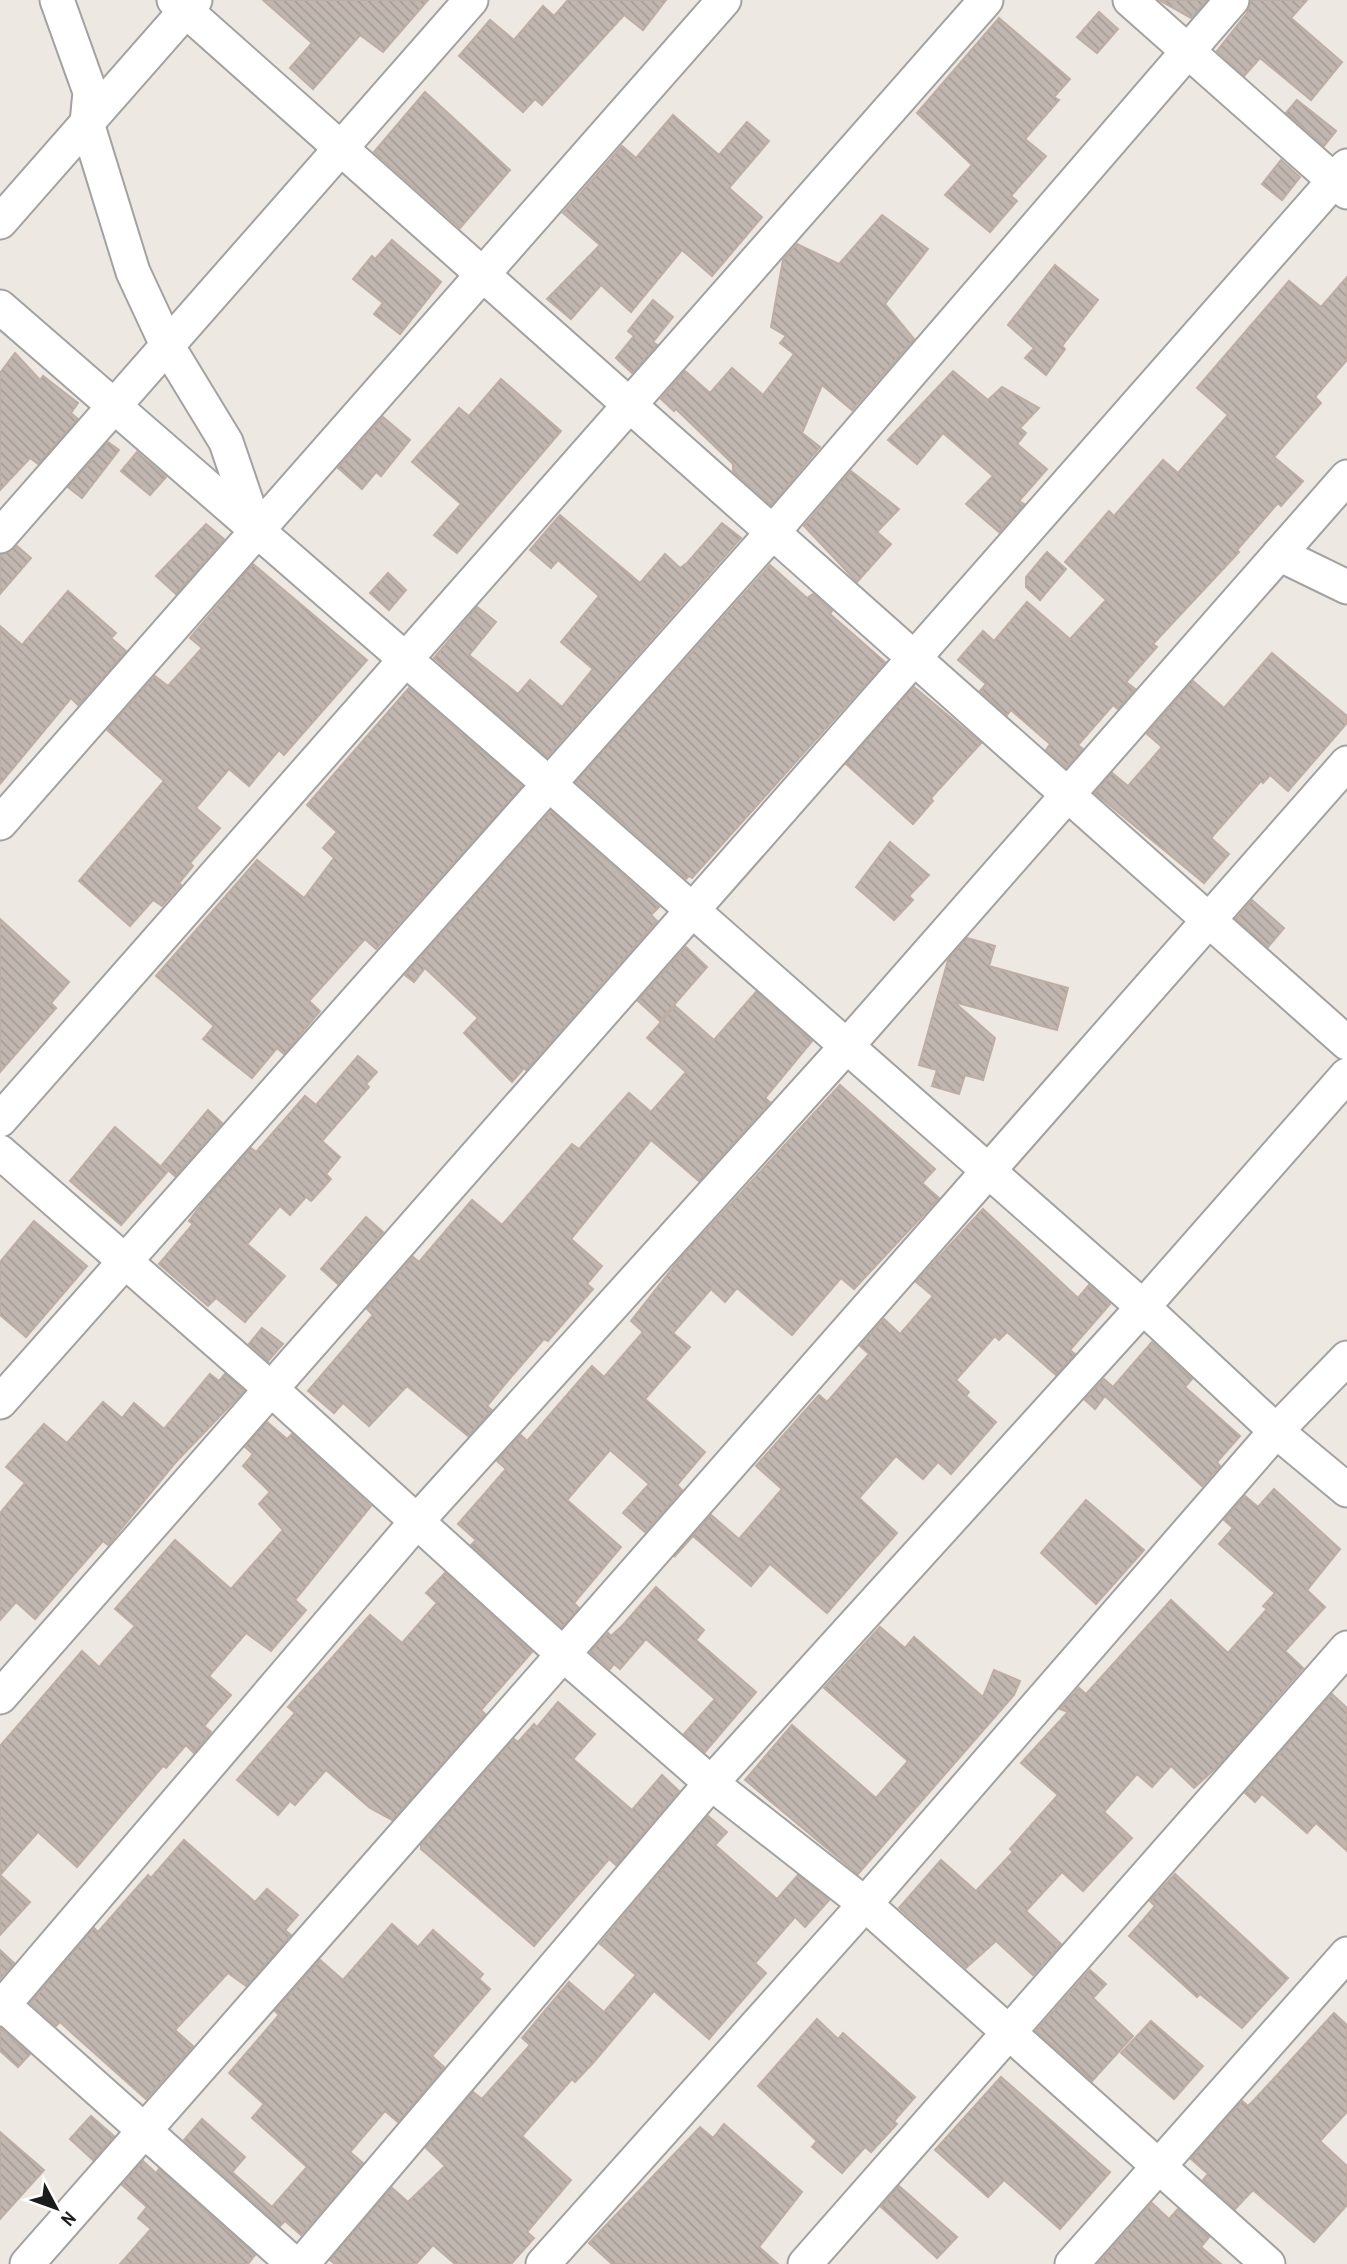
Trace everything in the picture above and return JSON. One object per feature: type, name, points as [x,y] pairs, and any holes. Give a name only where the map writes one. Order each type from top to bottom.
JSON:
[{"type":"street","points":[[57,0],[90,92],[87,123],[133,272],[167,345],[226,442],[256,532]]},
{"type":"street","points":[[0,536],[471,0]]},
{"type":"street","points":[[0,823],[724,0]]},
{"type":"street","points":[[0,1120],[986,0]]},
{"type":"street","points":[[0,1697],[913,658],[1342,180],[1130,0]]},
{"type":"street","points":[[0,1402],[772,533],[1232,0]]},
{"type":"street","points":[[0,222],[87,123],[185,4],[340,148],[1347,1043]]},
{"type":"street","points":[[0,307],[549,785],[1143,1307],[1276,1431],[1347,1490]]},
{"type":"street","points":[[294,2264],[1,2005],[417,1521],[846,1047],[1347,477]]},
{"type":"street","points":[[1279,554],[1347,587]]},
{"type":"street","points":[[27,2264],[1347,764]]},
{"type":"street","points":[[302,2264],[711,1783],[1143,1307],[1347,1075]]},
{"type":"street","points":[[0,1152],[123,1263],[271,1389],[564,1655],[711,1783],[865,1904],[1268,2264]]},
{"type":"street","points":[[542,2264],[865,1904],[1276,1431],[1347,1357]]},
{"type":"street","points":[[805,2264],[1347,1648]]},
{"type":"street","points":[[1072,2264],[1347,1954]]},
{"type":"building","points":[[263,0],[428,0],[383,52],[360,35],[313,89],[290,68],[312,43]]},
{"type":"building","points":[[568,0],[666,0],[643,30],[624,15],[542,105],[535,99],[523,112],[459,56],[490,20],[514,40],[543,6],[554,16]]},
{"type":"building","points":[[1159,0],[1207,0],[1191,18]]},
{"type":"building","points":[[1251,0],[1307,0],[1291,18],[1342,62],[1311,100],[1260,58],[1244,76],[1217,51],[1247,13]]},
{"type":"building","points":[[1099,12],[1118,29],[1097,53],[1077,37]]},
{"type":"building","points":[[999,18],[1070,79],[1054,97],[1059,100],[1025,139],[1046,156],[1011,196],[1017,201],[990,232],[945,195],[972,165],[917,113]]},
{"type":"building","points":[[425,92],[510,170],[460,228],[374,152]]},
{"type":"building","points":[[1297,100],[1336,131],[1324,146],[1286,113]]},
{"type":"building","points":[[673,115],[719,155],[747,122],[769,141],[729,188],[762,217],[712,276],[682,250],[631,312],[601,285],[571,319],[547,299],[600,245],[563,213],[622,146],[636,158]]},
{"type":"building","points":[[1281,160],[1300,177],[1282,200],[1262,184]]},
{"type":"building","points":[[882,215],[928,249],[885,304],[914,339],[852,410],[822,385],[802,433],[820,447],[771,505],[733,471],[733,464],[676,409],[674,411],[661,399],[685,371],[710,393],[732,368],[763,395],[794,354],[780,343],[786,336],[771,327],[783,260],[797,244],[839,264]]},
{"type":"building","points":[[392,240],[441,282],[400,334],[374,314],[383,303],[353,279],[372,256],[375,259]]},
{"type":"building","points":[[1055,265],[1098,300],[1062,346],[1065,349],[1046,375],[1025,358],[1034,348],[1008,325]]},
{"type":"building","points":[[1347,277],[1347,360],[1315,397],[1321,403],[1274,457],[1303,481],[1281,506],[1278,503],[1237,550],[1239,552],[1153,644],[1157,647],[1126,682],[1135,689],[1118,709],[1113,705],[1078,745],[1083,749],[1066,767],[1046,750],[1050,744],[1011,710],[1007,715],[980,691],[986,684],[958,660],[983,631],[994,641],[1027,602],[1070,639],[1106,600],[1065,562],[1109,511],[1114,516],[1163,460],[1178,473],[1228,415],[1197,388],[1289,281],[1321,307]]},
{"type":"building","points":[[653,300],[673,317],[653,342],[657,345],[632,373],[616,358],[634,336],[628,331]]},
{"type":"building","points":[[15,353],[40,380],[43,376],[78,403],[71,413],[78,419],[38,464],[30,458],[0,490],[0,373]]},
{"type":"building","points":[[953,371],[988,400],[1002,387],[1039,408],[1020,428],[1026,433],[1017,444],[1047,469],[1019,501],[1024,504],[999,532],[966,504],[993,476],[943,433],[917,464],[888,440]]},
{"type":"building","points":[[501,379],[561,431],[457,553],[434,535],[461,504],[412,462],[459,408],[469,416]]},
{"type":"building","points":[[383,417],[410,440],[381,476],[376,472],[362,489],[338,468]]},
{"type":"building","points":[[108,442],[119,450],[82,498],[68,487]]},
{"type":"building","points":[[137,452],[166,477],[150,495],[121,471]]},
{"type":"building","points":[[851,471],[899,509],[877,532],[891,544],[857,582],[804,526]]},
{"type":"building","points":[[560,515],[640,583],[665,554],[680,568],[687,563],[722,523],[741,538],[547,757],[434,658],[477,607],[496,622],[469,655],[518,694],[530,680],[562,707],[593,669],[561,642],[599,596],[558,560],[551,568],[530,550]]},
{"type":"building","points":[[206,524],[224,539],[176,594],[156,576]]},
{"type":"building","points":[[17,546],[31,558],[0,594],[0,555]]},
{"type":"building","points":[[1047,552],[1066,569],[1040,600],[1026,587],[1026,577]]},
{"type":"building","points":[[253,564],[367,660],[284,755],[279,750],[249,786],[229,769],[196,808],[220,828],[190,863],[193,866],[179,883],[181,885],[162,906],[153,900],[130,926],[79,881],[164,781],[107,730],[155,676],[168,686],[202,648],[190,638]]},
{"type":"building","points":[[770,565],[807,598],[813,594],[832,611],[830,614],[885,662],[692,878],[689,876],[686,879],[576,782]]},
{"type":"building","points":[[388,573],[406,590],[389,610],[370,593]]},
{"type":"building","points":[[68,591],[116,633],[111,638],[126,651],[78,705],[71,698],[0,784],[0,626],[22,645]]},
{"type":"building","points":[[1272,653],[1347,716],[1347,723],[1288,791],[1270,775],[1263,783],[1261,781],[1211,838],[1229,854],[1204,883],[1095,793],[1112,773],[1128,786],[1162,747],[1147,734],[1193,681],[1224,708]]},
{"type":"building","points":[[914,687],[981,743],[931,798],[933,801],[913,824],[846,764]]},
{"type":"building","points":[[409,688],[522,786],[376,949],[365,939],[309,1001],[320,1011],[284,1054],[277,1048],[252,1078],[203,1039],[214,1026],[156,976],[257,860],[304,898],[334,858],[323,848],[337,832],[307,805]]},
{"type":"building","points":[[551,811],[659,907],[651,915],[657,921],[526,1070],[524,1068],[512,1082],[464,1033],[478,1018],[425,968],[414,982],[405,975]]},
{"type":"building","points":[[890,842],[929,875],[909,896],[913,900],[894,920],[856,887]]},
{"type":"building","points":[[1252,900],[1284,928],[1268,947],[1236,919]]},
{"type":"building","points":[[0,919],[69,982],[51,1003],[56,1008],[0,1072]]},
{"type":"building","points":[[967,938],[995,946],[989,966],[1068,988],[1057,1030],[954,1002],[995,1038],[983,1080],[965,1075],[959,1094],[932,1086],[937,1070],[919,1065],[948,960]]},
{"type":"building","points":[[686,947],[707,967],[660,1021],[638,1001]]},
{"type":"building","points":[[756,992],[812,1041],[765,1098],[770,1102],[699,1181],[651,1140],[571,1239],[602,1266],[587,1284],[593,1289],[548,1341],[544,1339],[511,1377],[487,1406],[492,1410],[468,1436],[407,1386],[369,1426],[343,1403],[334,1413],[308,1391],[373,1315],[367,1309],[413,1257],[419,1262],[472,1200],[502,1225],[572,1144],[579,1149],[629,1093],[651,1112],[686,1072],[647,1038],[675,1006],[714,1040]]},
{"type":"building","points":[[358,1056],[377,1072],[366,1084],[369,1087],[322,1141],[340,1157],[326,1174],[331,1179],[311,1201],[306,1197],[290,1215],[280,1206],[247,1244],[285,1276],[245,1322],[216,1298],[208,1306],[159,1264],[193,1224],[189,1221],[204,1201],[251,1148],[256,1152],[305,1096],[316,1105]]},
{"type":"building","points":[[840,1085],[935,1169],[922,1183],[939,1198],[854,1289],[841,1278],[792,1335],[737,1288],[725,1302],[711,1289],[673,1333],[690,1347],[645,1399],[705,1452],[677,1485],[682,1490],[645,1532],[623,1513],[649,1484],[610,1450],[567,1500],[621,1547],[574,1603],[579,1608],[562,1627],[471,1545],[476,1540],[458,1524],[506,1469],[497,1461],[521,1435],[527,1441],[592,1366],[604,1377],[643,1332],[631,1321],[679,1260]]},
{"type":"building","points":[[208,1110],[222,1123],[175,1176],[162,1165]]},
{"type":"building","points":[[115,1127],[167,1172],[121,1225],[70,1181]]},
{"type":"building","points":[[983,1209],[1078,1298],[1089,1285],[1110,1304],[1070,1350],[1075,1354],[1056,1375],[1007,1332],[999,1340],[995,1336],[956,1380],[969,1392],[966,1396],[996,1422],[951,1474],[938,1462],[923,1479],[896,1456],[859,1498],[897,1533],[827,1613],[770,1564],[751,1586],[693,1536],[674,1557],[711,1515],[739,1539],[782,1489],[756,1466],[819,1395],[827,1402],[869,1354],[860,1346],[884,1319],[900,1334],[933,1296],[916,1282]]},
{"type":"building","points":[[366,1217],[383,1232],[338,1284],[321,1269]]},
{"type":"building","points":[[34,1221],[87,1266],[26,1337],[0,1315],[0,1262]]},
{"type":"building","points":[[262,1328],[283,1344],[268,1361],[249,1344]]},
{"type":"building","points":[[1152,1342],[1192,1379],[1185,1387],[1240,1436],[1217,1462],[1220,1466],[1202,1486],[1105,1396],[1095,1409],[1085,1400],[1104,1379],[1113,1387]]},
{"type":"building","points":[[210,1374],[219,1381],[225,1374],[244,1391],[175,1463],[108,1545],[103,1541],[35,1619],[16,1602],[0,1620],[0,1513],[25,1483],[6,1467],[44,1424],[67,1443],[103,1402],[122,1418],[134,1403],[164,1429]]},
{"type":"building","points":[[267,1422],[287,1439],[292,1434],[371,1506],[295,1600],[306,1610],[271,1651],[246,1633],[209,1676],[231,1695],[204,1726],[211,1732],[194,1753],[186,1745],[166,1768],[163,1766],[77,1867],[38,1832],[0,1875],[0,1746],[82,1651],[99,1667],[135,1626],[115,1609],[175,1540],[231,1589],[283,1530],[259,1504],[270,1492],[243,1466],[253,1454],[245,1447]]},
{"type":"building","points":[[1274,1489],[1340,1549],[1307,1590],[1325,1607],[1285,1651],[1303,1668],[1218,1766],[1194,1788],[1171,1766],[1152,1787],[1137,1774],[1104,1812],[1132,1838],[1083,1891],[1062,1872],[1026,1911],[1061,1944],[1033,1975],[996,1941],[966,1968],[899,1908],[941,1860],[976,1891],[1013,1852],[1010,1849],[1058,1795],[1021,1763],[1068,1712],[1060,1709],[1079,1688],[1086,1694],[1171,1600],[1228,1653],[1267,1609],[1263,1606],[1275,1593],[1219,1544],[1233,1528],[1224,1520],[1245,1496],[1258,1507]]},
{"type":"building","points":[[1086,1500],[1144,1550],[1096,1604],[1041,1553]]},
{"type":"building","points":[[445,1573],[532,1652],[481,1710],[485,1714],[392,1820],[370,1808],[326,1770],[295,1805],[290,1801],[278,1815],[237,1780],[295,1713],[288,1707],[370,1615],[402,1643],[437,1603],[426,1593]]},
{"type":"building","points":[[656,1587],[704,1630],[696,1640],[756,1692],[705,1752],[684,1734],[715,1699],[646,1639],[620,1669],[614,1664],[610,1669],[590,1652],[608,1633],[611,1636],[623,1625]]},
{"type":"building","points":[[880,1627],[905,1648],[914,1637],[983,1697],[994,1670],[1020,1681],[1014,1695],[858,1874],[745,1780],[792,1725],[876,1798],[908,1761],[824,1688]]},
{"type":"building","points":[[1332,1694],[1347,1708],[1347,1851],[1316,1823],[1307,1833],[1262,1794],[1255,1802],[1245,1793]]},
{"type":"building","points":[[558,1702],[595,1734],[573,1759],[632,1810],[662,1775],[679,1791],[616,1865],[609,1859],[534,1946],[421,1849],[421,1845],[514,1739],[518,1742],[534,1724],[537,1727]]},
{"type":"building","points":[[708,1816],[727,1832],[715,1845],[777,1899],[798,1875],[829,1900],[805,1927],[795,1917],[755,1963],[766,1973],[709,2039],[654,1991],[593,2063],[575,2082],[572,2079],[522,2136],[571,2180],[527,2232],[534,2238],[511,2264],[455,2264],[433,2245],[416,2264],[335,2264],[330,2260],[392,2188],[408,2202],[445,2166],[426,2148],[473,2092],[482,2099],[530,2045],[522,2038],[569,1982],[604,2012],[636,1975],[600,1944]]},
{"type":"building","points":[[184,1840],[255,1902],[267,1889],[298,1915],[285,1930],[291,1935],[246,1986],[228,1973],[175,2030],[193,2046],[146,2099],[60,2022],[56,2026],[30,2003],[94,1928],[98,1932],[148,1875],[151,1878]]},
{"type":"building","points":[[1175,1874],[1288,1978],[1242,2028],[1200,1994],[1197,1997],[1129,1936],[1155,1906],[1150,1901]]},
{"type":"building","points":[[0,1875],[30,1902],[0,1935]]},
{"type":"building","points":[[392,1924],[418,1947],[433,1930],[483,1974],[479,1979],[490,1989],[432,2056],[444,2067],[398,2122],[385,2111],[350,2152],[363,2163],[301,2235],[285,2221],[280,2226],[184,2140],[202,2119],[245,2157],[232,2172],[272,2207],[307,2167],[252,2118],[264,2104],[229,2073],[279,2015],[275,2011],[320,1960],[343,1980]]},
{"type":"building","points":[[0,1950],[14,1963],[0,1979]]},
{"type":"building","points":[[1090,1970],[1106,1984],[1093,1998],[1133,2036],[1092,2081],[1036,2031]]},
{"type":"building","points":[[1334,2013],[1347,2025],[1347,2112],[1320,2141],[1347,2166],[1347,2205],[1314,2242],[1253,2190],[1235,2209],[1203,2180],[1208,2174],[1191,2159],[1242,2101],[1248,2106]]},
{"type":"building","points":[[817,2019],[838,2039],[843,2033],[915,2097],[894,2121],[897,2124],[871,2152],[865,2147],[842,2173],[812,2147],[817,2141],[758,2086]]},
{"type":"building","points":[[1151,2021],[1203,2066],[1174,2099],[1121,2053]]},
{"type":"building","points":[[0,2028],[30,2054],[18,2067],[0,2051]]},
{"type":"building","points":[[1001,2077],[1110,2172],[1060,2229],[1004,2180],[988,2197],[935,2150]]},
{"type":"building","points":[[91,2116],[114,2136],[93,2160],[70,2139]]},
{"type":"building","points":[[724,2124],[802,2192],[759,2247],[778,2264],[612,2264],[589,2243],[700,2127],[713,2138]]},
{"type":"building","points":[[0,2132],[44,2170],[0,2219]]},
{"type":"building","points":[[143,2161],[156,2173],[159,2169],[255,2255],[248,2264],[120,2264],[151,2229],[138,2218],[147,2207],[122,2185]]},
{"type":"building","points":[[899,2186],[957,2237],[937,2258],[881,2207]]},
{"type":"building","points":[[1152,2203],[1169,2219],[1178,2209],[1209,2237],[1201,2247],[1221,2264],[1098,2264]]}]
